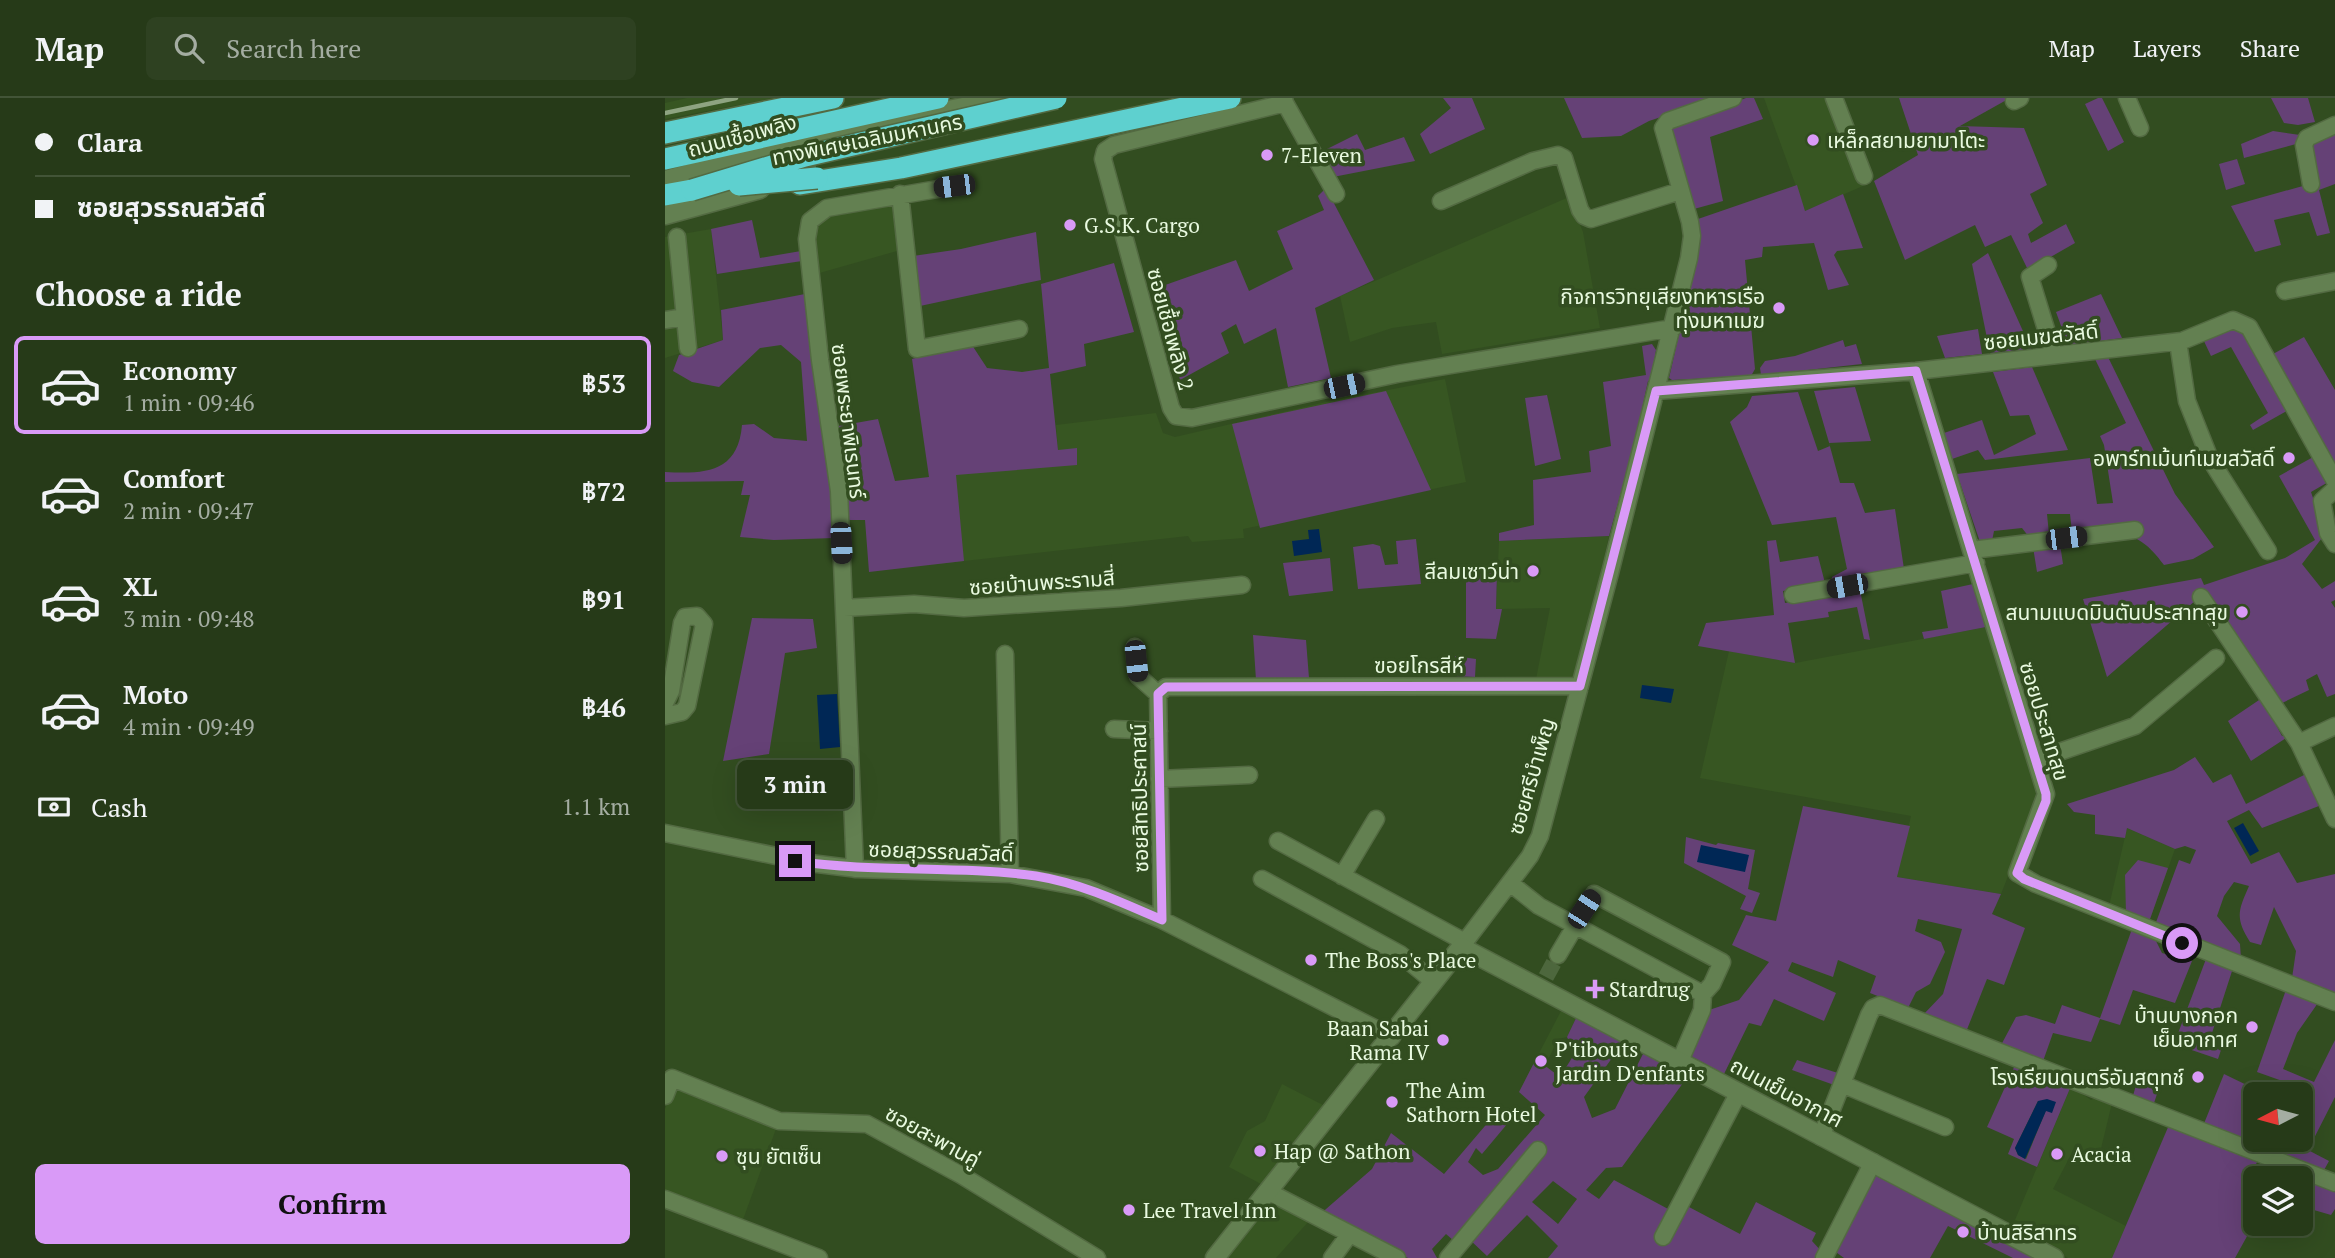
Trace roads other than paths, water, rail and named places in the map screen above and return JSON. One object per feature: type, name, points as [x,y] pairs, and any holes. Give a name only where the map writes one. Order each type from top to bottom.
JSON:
[{"type":"highway","points":[[665,133],[832,98]]},
{"type":"highway","name":"ทางพิเศษเฉลิมมหานคร","points":[[665,159],[938,98]]},
{"type":"highway","name":"ทางพิเศษเฉลิมมหานคร","points":[[692,190],[805,156],[1056,98]]},
{"type":"highway","name":"ทางพิเศษเฉลิมมหานคร","points":[[665,195],[817,178],[1172,98]]},
{"type":"highway","points":[[764,188],[838,180],[901,168],[1230,98]]},
{"type":"street","name":"ถนนเชื้อเพลิง","points":[[665,180],[832,134],[1007,98]]},
{"type":"street","name":"ซอยศรีบำเพ็ญ","points":[[1215,1258],[1463,945],[1530,856],[1540,836],[1673,328],[1692,236],[1662,132],[1664,125],[1672,119],[1733,98]]},
{"type":"street","points":[[1834,98],[1864,176]]},
{"type":"street","points":[[2127,98],[2140,128]]},
{"type":"street","points":[[1285,100],[1336,194]]},
{"type":"street","name":"ซอยเชื้อเพลิง 2","points":[[1285,100],[1114,145],[1105,151],[1103,159],[1137,288],[1171,408],[1176,416],[1192,418],[1397,374],[1673,328]]},
{"type":"street","points":[[2312,184],[2304,145],[2307,138],[2335,125]]},
{"type":"street","name":"ถนนเชื้อเพลิง","points":[[665,215],[764,188],[832,134]]},
{"type":"street","points":[[1441,201],[1533,161],[1558,155],[1564,158],[1580,209],[1584,216],[1591,219],[1680,191]]},
{"type":"street","name":"ซอยพระยาพิเรนทร์","points":[[855,869],[839,491],[820,360],[807,239],[810,221],[827,208],[961,185]]},
{"type":"street","points":[[900,194],[917,349],[1019,329]]},
{"type":"street","points":[[677,237],[688,348]]},
{"type":"street","points":[[2048,265],[2030,277],[2054,355]]},
{"type":"street","points":[[2285,291],[2335,281]]},
{"type":"street","points":[[665,320],[685,317]]},
{"type":"street","name":"ซอยเมฆสวัสดิ์","points":[[1656,391],[1916,371],[2178,342],[2227,321],[2240,321],[2249,327],[2335,481]]},
{"type":"street","points":[[2178,342],[2187,401],[2210,459],[2268,551]]},
{"type":"street","name":"ซอยประสาทสุข","points":[[1916,371],[2046,801],[2017,873],[2024,879],[2335,1002]]},
{"type":"street","points":[[2335,489],[2322,501],[2322,511],[2335,544]]},
{"type":"street","points":[[1793,595],[1974,556],[2135,530]]},
{"type":"street","name":"ซอยบ้านพระรามสี่","points":[[844,608],[914,604],[977,607],[1121,598],[1242,585]]},
{"type":"street","points":[[2201,597],[2299,743],[2335,819]]},
{"type":"street","points":[[697,616],[704,624],[687,706],[682,712],[666,707],[675,663],[682,623],[685,617],[697,616]]},
{"type":"street","points":[[1135,647],[1138,676],[1158,694]]},
{"type":"street","points":[[1005,654],[1010,874]]},
{"type":"street","points":[[2035,760],[2135,726],[2216,657]]},
{"type":"street","points":[[675,663],[695,666]]},
{"type":"street","name":"ฃอยโกรสีห์","points":[[1257,685],[1580,686]]},
{"type":"street","name":"ซอยสิทธิประศาสน์","points":[[1162,920],[1158,694],[1166,687],[1257,685]]},
{"type":"street","points":[[2299,743],[2335,726]]},
{"type":"street","points":[[1114,729],[1159,731]]},
{"type":"street","points":[[1159,779],[1249,775]]},
{"type":"street","points":[[1342,876],[1376,819]]},
{"type":"street","name":"ซอยสุวรรณสวัสดิ์","points":[[665,833],[790,860],[855,869],[1010,874],[1086,888],[1162,920],[1392,1037]]},
{"type":"street","points":[[1278,841],[1463,945]]},
{"type":"street","points":[[1262,879],[1400,954],[1434,982]]},
{"type":"street","points":[[1510,883],[1539,906],[1703,994]]},
{"type":"street","points":[[1558,955],[1594,894],[1722,962],[1712,984],[1703,994],[1702,1010],[1680,1061]]},
{"type":"street","name":"ถนนเย็นอากาศ","points":[[1463,945],[1542,983],[1821,1137],[2054,1258]]},
{"type":"street","points":[[1821,1137],[1873,1008],[1880,1005],[2335,1183]]},
{"type":"street","name":"ซอยสะพานคู่","points":[[665,1096],[672,1078],[779,1121],[867,1124],[961,1175],[1097,1258]]},
{"type":"street","points":[[1842,1084],[1945,1127]]},
{"type":"street","points":[[1663,1237],[1738,1092]]},
{"type":"street","points":[[1448,1258],[1538,1150]]},
{"type":"street","points":[[1824,1258],[1873,1162]]},
{"type":"street","points":[[1267,1191],[1397,1258]]},
{"type":"street","points":[[665,1199],[820,1258]]},
{"type":"street","points":[[1332,1258],[1349,1235]]},
{"type":"water","points":[[1319,529],[1322,552],[1294,556],[1292,541],[1309,539],[1308,530]]},
{"type":"water","points":[[1642,685],[1674,689],[1671,703],[1640,698]]},
{"type":"water","points":[[837,694],[840,747],[820,749],[817,695]]},
{"type":"water","points":[[2243,823],[2259,851],[2250,856],[2234,828]]},
{"type":"water","points":[[1701,845],[1749,855],[1745,872],[1697,862]]},
{"type":"water","points":[[2047,1099],[2056,1102],[2052,1113],[2046,1111],[2025,1159],[2018,1155],[2015,1148],[2038,1101]]},
{"type":"tunnel","points":[[1546,977],[1558,955]]},
{"type":"railway","points":[[665,113],[736,98]]},
{"type":"place","name":"เหล็กสยามยามาโตะ","points":[[1813,140]]},
{"type":"place","name":"7-Eleven","points":[[1267,155]]},
{"type":"place","name":"G.S.K. Cargo","points":[[1070,225]]},
{"type":"place","name":"กิจการวิทยุเสียงทหารเรือ ทุ่งมหาเมฆ","points":[[1779,308]]},
{"type":"place","name":"อพาร์ทเม้นท์เมฆสวัสดิ์","points":[[2289,458]]},
{"type":"place","name":"สีลมเซาว์น่า","points":[[1533,571]]},
{"type":"place","name":"สนามแบดมินตันประสาทสุข","points":[[2242,612]]},
{"type":"place","name":"The Boss's Place","points":[[1311,960]]},
{"type":"place","name":"Stardrug","points":[[1595,989]]},
{"type":"place","name":"บ้านบางกอก เย็นอากาศ","points":[[2252,1027]]},
{"type":"place","name":"Baan Sabai Rama IV","points":[[1443,1040]]},
{"type":"place","name":"P'tibouts Jardin D'enfants","points":[[1541,1061]]},
{"type":"place","name":"โรงเรียนดนตรีอัมสตุทช์","points":[[2198,1077]]},
{"type":"place","name":"The Aim Sathorn Hotel","points":[[1392,1102]]},
{"type":"place","name":"Hap @ Sathon","points":[[1260,1151]]},
{"type":"place","name":"Acacia","points":[[2057,1154]]},
{"type":"place","name":"ซุน ยัตเซ็น","points":[[722,1156]]},
{"type":"place","name":"Lee Travel Inn","points":[[1129,1210]]},
{"type":"place","name":"บ้านสิริสาทร","points":[[1963,1232]]}]
